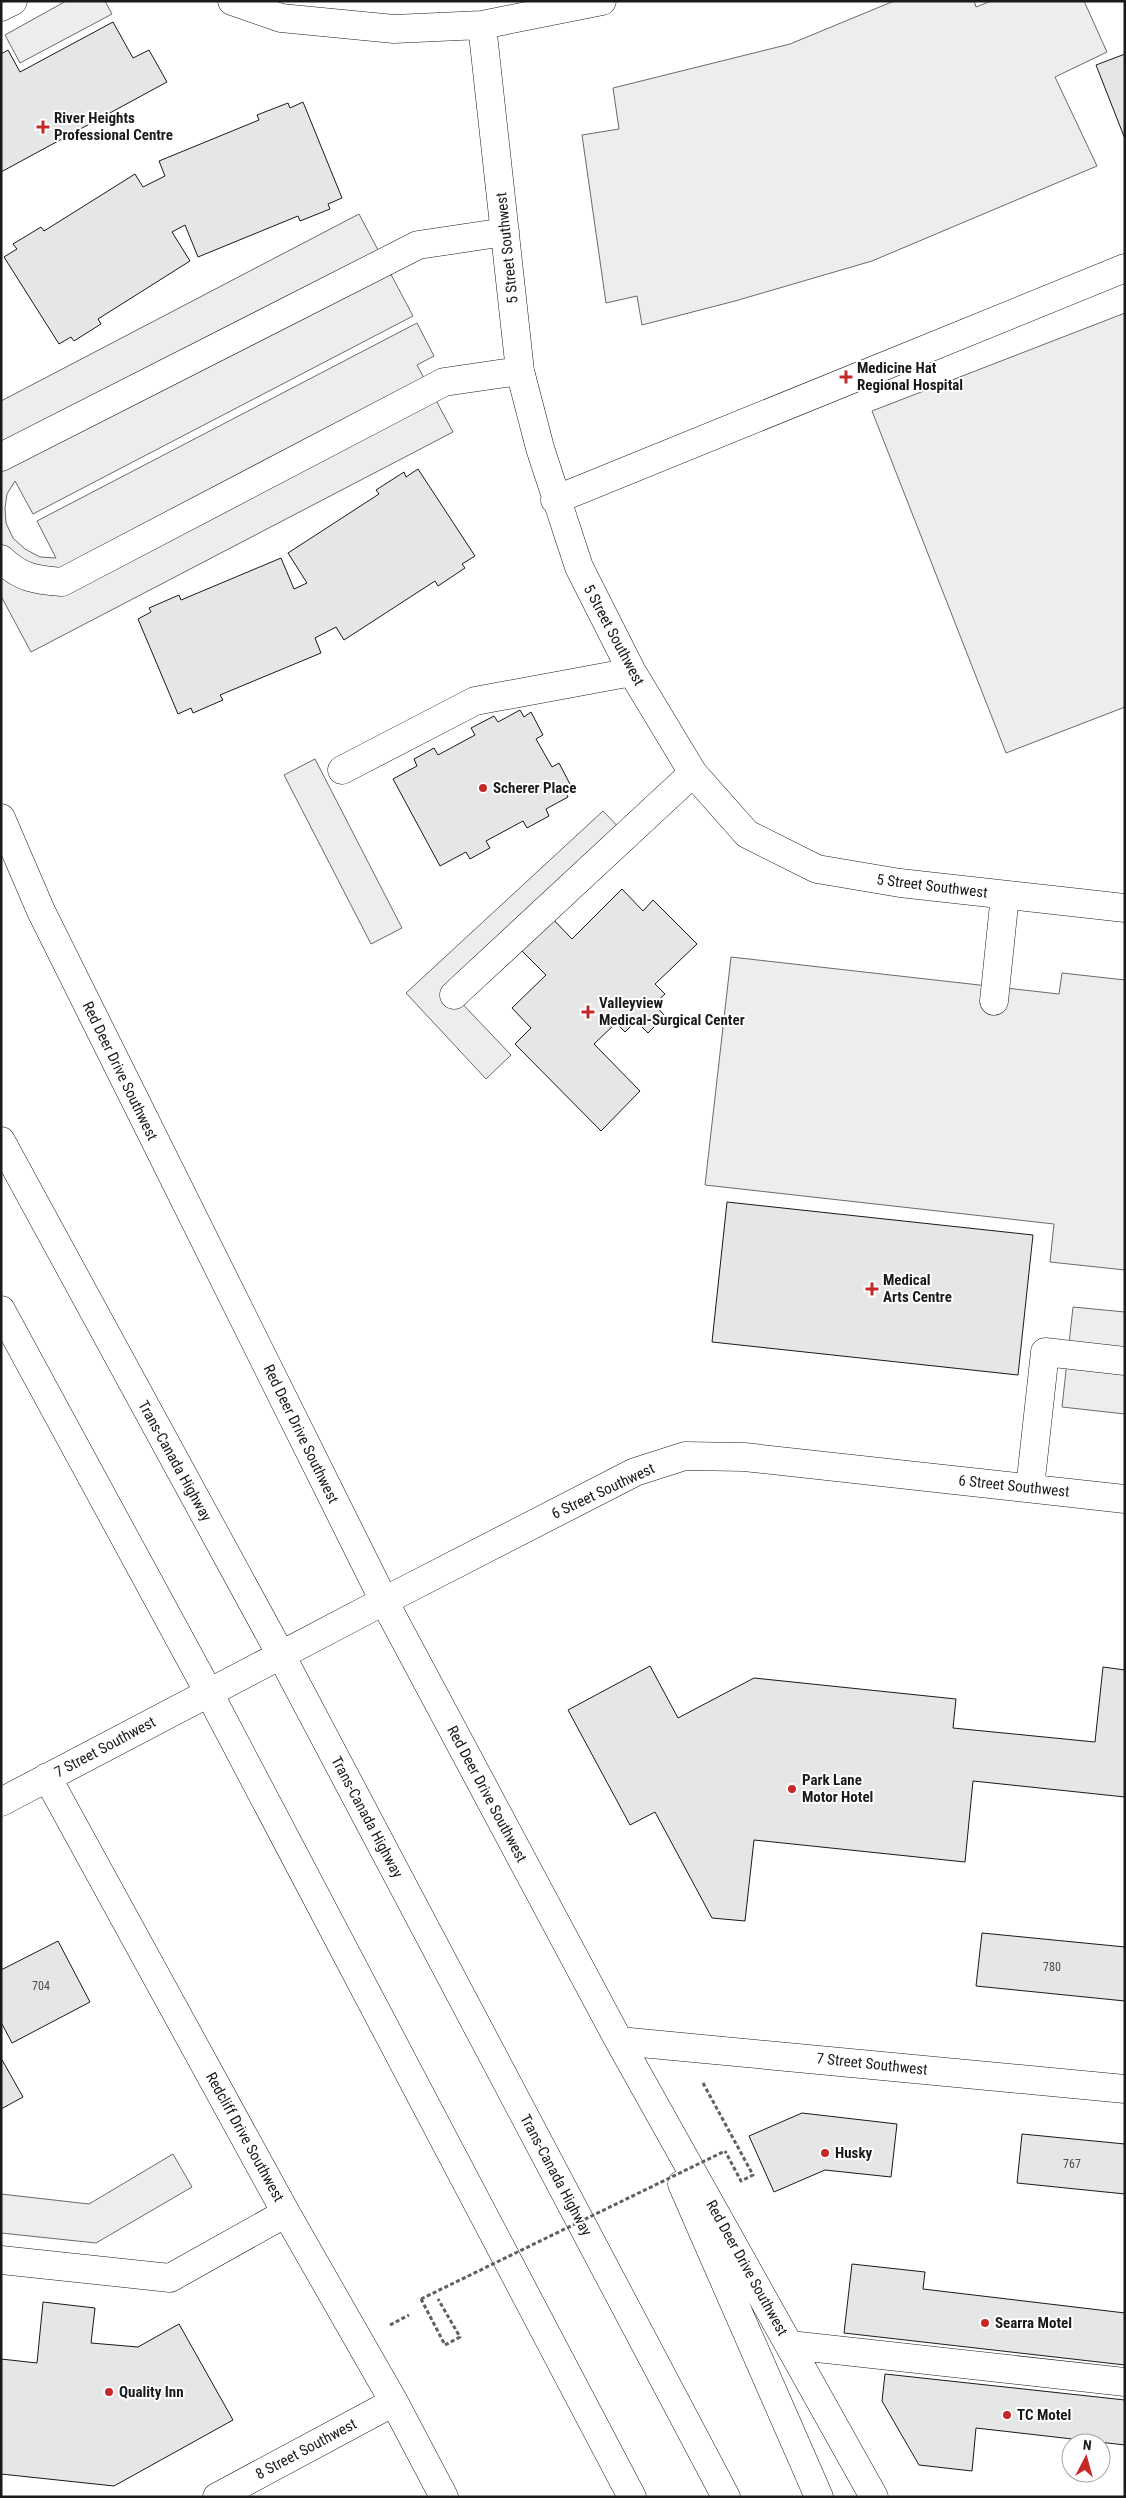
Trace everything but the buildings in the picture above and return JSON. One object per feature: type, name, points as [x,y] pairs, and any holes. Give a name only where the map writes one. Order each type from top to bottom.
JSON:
[{"type":"main road","points":[[1,7],[12,1]]},
{"type":"main road","points":[[232,1],[281,18],[394,29],[482,25],[602,1]]},
{"type":"main road","name":"5 Street Southwest","points":[[482,25],[520,371],[556,500],[579,567],[632,672],[694,773],[747,834],[817,869],[900,884],[1125,908]]},
{"type":"main road","points":[[1,457],[418,245],[505,232]]},
{"type":"main road","points":[[556,500],[1125,268]]},
{"type":"main road","points":[[1,559],[14,571],[34,580],[62,582],[444,382],[520,371]]},
{"type":"main road","points":[[342,770],[475,701],[632,672]]},
{"type":"main road","points":[[454,995],[694,773]]},
{"type":"main road","name":"Red Deer Drive Southwest","points":[[1,818],[40,911],[384,1601],[619,2041],[874,2497]]},
{"type":"main road","points":[[994,1001],[1006,895]]},
{"type":"main road","name":"Trans-Canada Highway","points":[[1,1141],[281,1655],[726,2497]]},
{"type":"main road","points":[[1,1310],[209,1693],[632,2497]]},
{"type":"main road","points":[[1030,1488],[1045,1352],[1125,1361]]},
{"type":"main road","name":"6 Street Southwest","points":[[209,1693],[635,1472],[685,1456],[744,1457],[1125,1498]]},
{"type":"main road","name":"7 Street Southwest","points":[[1,1802],[209,1693]]},
{"type":"main road","name":"Redcliff Drive Southwest","points":[[47,1777],[286,2213],[394,2402],[444,2497]]},
{"type":"main road","name":"Red Deer Drive Southwest","points":[[619,2041],[819,2497]]},
{"type":"main road","name":"7 Street Southwest","points":[[619,2041],[1125,2089]]},
{"type":"main road","points":[[1,2260],[170,2278],[286,2213]]},
{"type":"main road","points":[[790,2345],[1125,2382]]},
{"type":"main road","points":[[566,2374],[621,2497]]},
{"type":"main road","name":"8 Street Southwest","points":[[217,2497],[394,2402]]},
{"type":"path","points":[[438,2299],[460,2336],[445,2345],[421,2299],[725,2151],[741,2181],[753,2175],[683,2046]]},
{"type":"shaded area","points":[[66,1],[105,1],[112,14],[20,63],[5,35]]},
{"type":"shaded area","points":[[894,1],[974,1],[976,7],[991,1],[1084,1],[1107,52],[1055,77],[1097,166],[872,261],[735,301],[642,325],[637,296],[606,303],[582,135],[619,129],[613,88],[790,44]]},
{"type":"shaded area","points":[[359,214],[413,316],[33,514],[15,481],[7,494],[5,508],[6,523],[13,538],[25,549],[40,557],[56,558],[37,521],[417,323],[434,356],[417,365],[453,432],[31,652],[1,596],[1,401]]},
{"type":"shaded area","points":[[1125,313],[1125,707],[1006,753],[872,411]]},
{"type":"shaded area","points":[[315,759],[402,928],[371,944],[284,775]]},
{"type":"shaded area","points":[[603,811],[626,835],[454,995],[511,1055],[486,1079],[406,993]]},
{"type":"shaded area","points":[[731,957],[1059,994],[1062,973],[1125,980],[1125,1270],[1050,1262],[1054,1224],[705,1185]]},
{"type":"shaded area","points":[[1073,1307],[1125,1312],[1125,1414],[1062,1407]]},
{"type":"shaded area","points":[[173,2154],[192,2187],[96,2243],[1,2233],[1,2194],[89,2204]]},
{"type":"place","name":"River Heights Professional Centre","points":[[43,127]]},
{"type":"place","name":"Medicine Hat Regional Hospital","points":[[846,377]]},
{"type":"place","name":"Scherer Place","points":[[483,788]]},
{"type":"place","name":"Valleyview Medical-Surgical Center","points":[[588,1012]]},
{"type":"place","name":"Medical Arts Centre","points":[[872,1289]]},
{"type":"place","name":"Park Lane Motor Hotel","points":[[792,1789]]},
{"type":"place","name":"Husky","points":[[825,2153]]},
{"type":"place","name":"Searra Motel","points":[[985,2323]]},
{"type":"place","name":"Quality Inn","points":[[109,2392]]},
{"type":"place","name":"TC Motel","points":[[1007,2415]]}]
